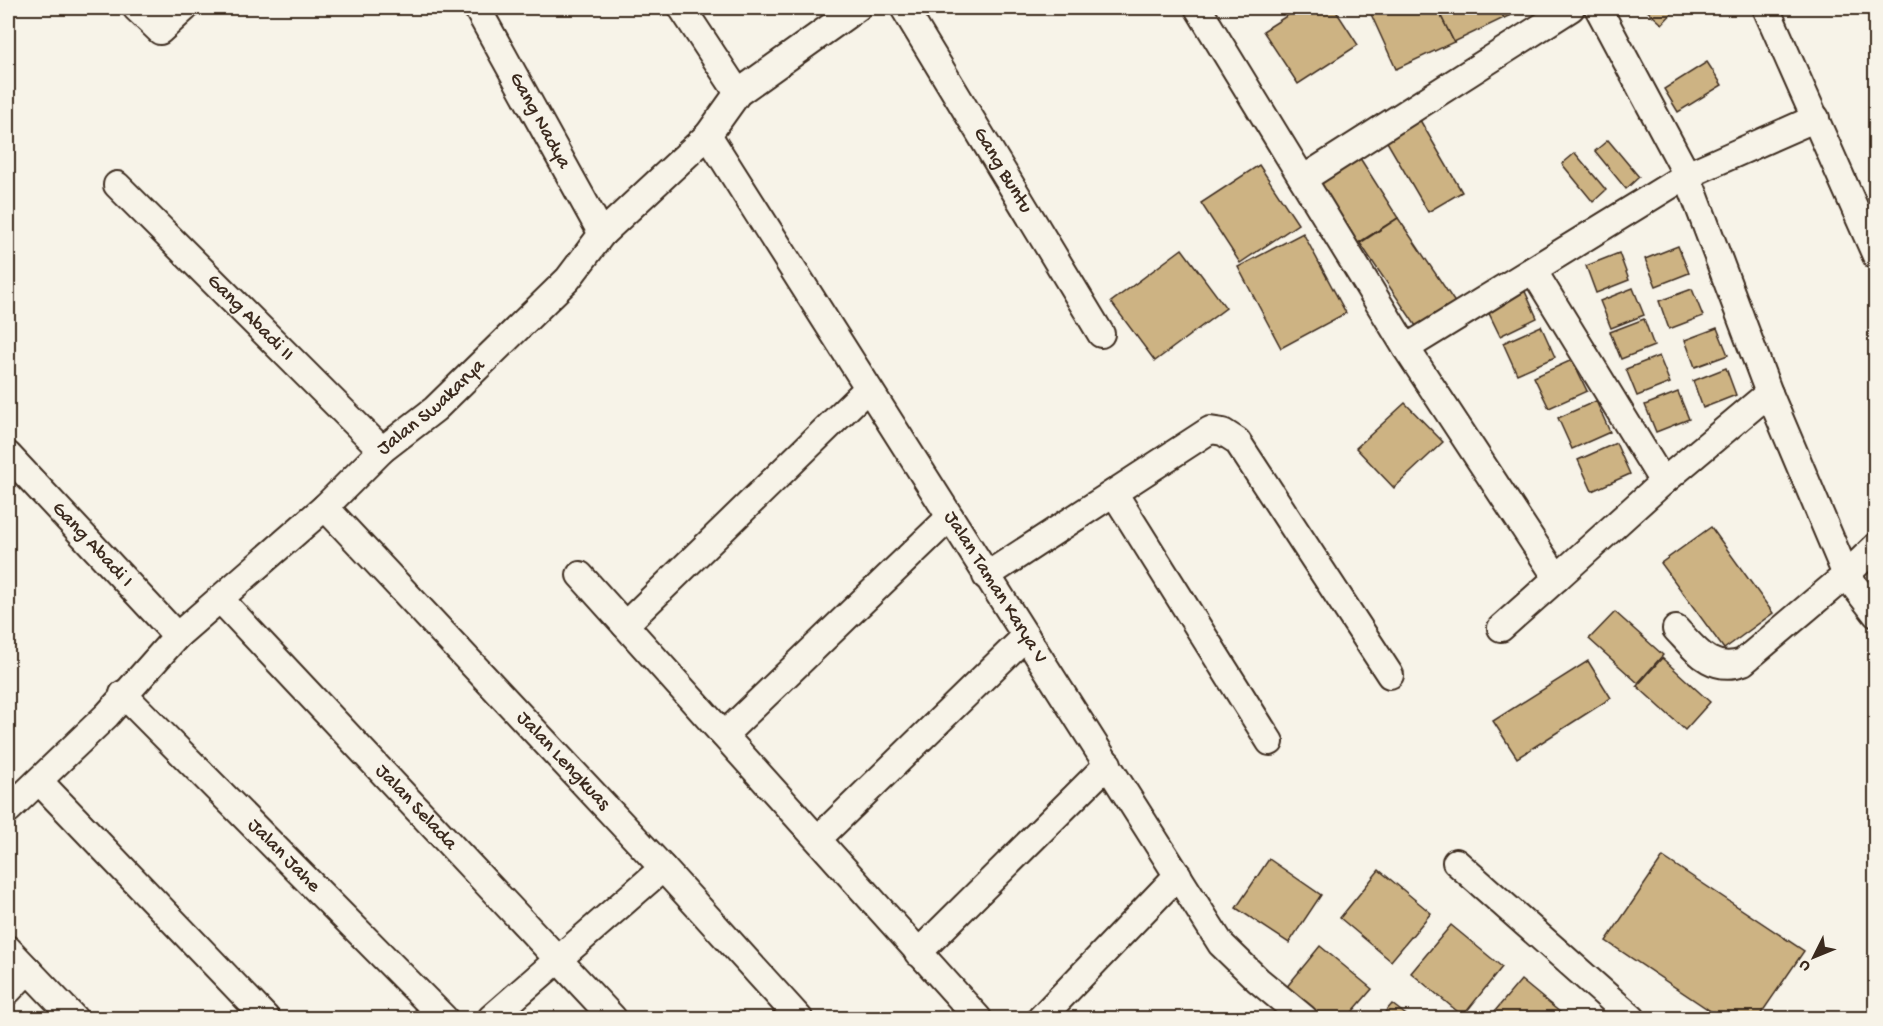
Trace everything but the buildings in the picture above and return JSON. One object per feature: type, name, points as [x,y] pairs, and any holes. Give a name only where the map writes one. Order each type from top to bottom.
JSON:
[{"type":"street","points":[[136,8],[160,31],[185,8]]},
{"type":"street","name":"Gang Nadya","points":[[477,8],[602,234]]},
{"type":"street","points":[[682,8],[738,93]]},
{"type":"street","name":"Jalan Swakarya","points":[[8,810],[107,715],[123,694],[177,636],[325,507],[382,450],[435,409],[567,279],[602,234],[708,135],[738,93],[856,8]]},
{"type":"street","name":"Gang Buntu","points":[[904,8],[1101,334]]},
{"type":"street","points":[[1198,8],[1406,348],[1557,579]]},
{"type":"street","points":[[1303,179],[1571,8]]},
{"type":"street","points":[[1598,8],[1687,175],[1769,393],[1846,575],[1875,614]]},
{"type":"street","points":[[1766,8],[1875,256]]},
{"type":"street","points":[[1406,348],[1687,175],[1816,118]]},
{"type":"street","name":"Jalan Taman Karya V","points":[[708,135],[1221,944],[1258,980],[1305,1018]]},
{"type":"street","name":"Gang Abadi II","points":[[117,185],[382,450]]},
{"type":"street","points":[[1533,270],[1663,482]]},
{"type":"street","points":[[626,625],[867,389]]},
{"type":"street","points":[[1501,628],[1663,482],[1769,393]]},
{"type":"street","points":[[986,576],[1210,430],[1223,432],[1237,441],[1390,675]]},
{"type":"street","name":"Gang Abadi I","points":[[8,455],[177,636]]},
{"type":"street","points":[[1114,493],[1270,742]]},
{"type":"street","name":"Jalan Lengkuas","points":[[325,507],[663,868],[799,1018]]},
{"type":"street","points":[[724,735],[950,517]]},
{"type":"street","points":[[1676,629],[1705,659],[1728,667],[1743,662],[1846,575],[1875,546]]},
{"type":"street","points":[[580,575],[978,1018]]},
{"type":"street","name":"Jalan Selada","points":[[220,599],[613,1018]]},
{"type":"street","points":[[818,839],[1026,636]]},
{"type":"street","name":"Jalan Jahe","points":[[123,694],[444,1018]]},
{"type":"street","points":[[918,952],[1108,764]]},
{"type":"street","points":[[39,781],[266,1018]]},
{"type":"street","points":[[1456,862],[1632,1018]]},
{"type":"street","points":[[491,1018],[663,868]]},
{"type":"street","points":[[1041,1018],[1178,875]]},
{"type":"street","points":[[8,949],[74,1018]]},
{"type":"street","points":[[8,991],[28,970]]}]
